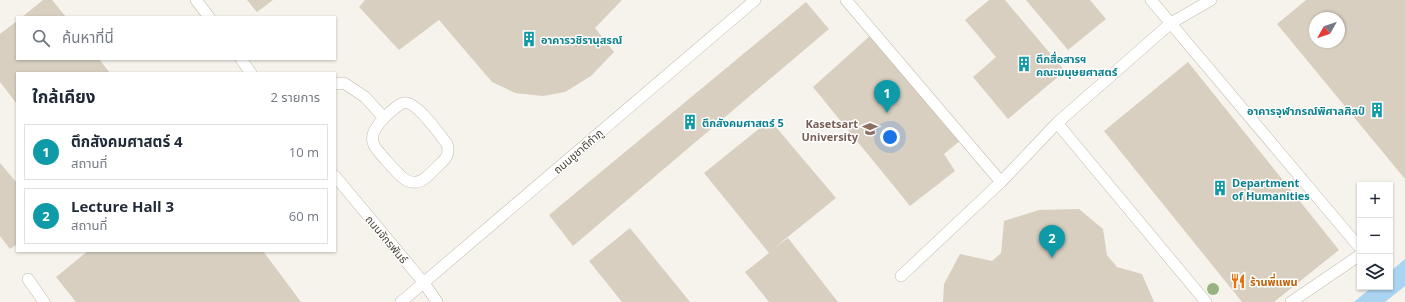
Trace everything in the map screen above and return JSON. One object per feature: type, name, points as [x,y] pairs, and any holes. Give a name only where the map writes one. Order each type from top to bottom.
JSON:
[{"type":"lane","points":[[196,0],[208,16]]},
{"type":"lane","name":"ถนนชูชาติกำภู","points":[[401,302],[755,0]]},
{"type":"lane","points":[[846,0],[1001,182]]},
{"type":"lane","points":[[1151,0],[1357,244]]},
{"type":"lane","points":[[901,276],[1001,182],[1057,123],[1171,23],[1211,0]]},
{"type":"lane","points":[[242,60],[250,72]]},
{"type":"lane","points":[[336,84],[344,83],[365,97],[384,118]]},
{"type":"lane","points":[[405,102],[410,103],[419,110],[448,144],[449,151],[446,159],[422,181],[416,183],[402,177],[374,146],[373,136],[377,125],[384,118],[401,104],[405,102]]},
{"type":"lane","points":[[1057,123],[1206,302]]},
{"type":"lane","name":"ถนนจักรพันธ์","points":[[336,177],[424,283],[437,302]]},
{"type":"lane","points":[[1291,302],[1357,257]]},
{"type":"lane","points":[[28,279],[44,302]]},
{"type":"water","points":[[1405,259],[1405,286],[1385,302],[1354,302],[1368,290],[1393,290],[1393,269]]},
{"type":"building","points":[[43,0],[52,0],[65,16],[23,16]]},
{"type":"building","points":[[247,0],[273,0],[257,12]]},
{"type":"building","name":"อาคารวชิรานุสรณ์","points":[[365,0],[622,0],[595,28],[614,52],[591,76],[565,92],[543,96],[515,93],[492,82],[439,20],[399,50],[359,7]]},
{"type":"building","name":"ตึกสื่อสารฯ คณะมนุษยศาสตร์","points":[[989,0],[1005,0],[1065,71],[1008,119],[973,77],[996,57],[965,20]]},
{"type":"building","points":[[1026,0],[1090,0],[1106,19],[1068,50]]},
{"type":"building","name":"อาคารจุฬาภรณ์พิศาลศิลป์","points":[[1306,0],[1405,0],[1405,179],[1277,24]]},
{"type":"building","name":"ตึกสังคมศาสตร์ 5","points":[[806,2],[829,29],[573,246],[549,215]]},
{"type":"building","points":[[16,22],[16,60],[100,60],[109,72],[16,72],[16,103],[0,82],[0,34]]},
{"type":"building","points":[[871,35],[961,140],[944,154],[955,171],[910,206],[813,87]]},
{"type":"building","name":"Department of Humanities","points":[[1188,62],[1339,250],[1274,302],[1242,302],[1104,131]]},
{"type":"building","points":[[770,120],[836,198],[774,248],[788,238],[838,302],[769,302],[745,272],[769,253],[704,173]]},
{"type":"building","points":[[0,163],[16,182],[16,245],[10,249],[0,236]]},
{"type":"building","points":[[1079,209],[1103,229],[1107,255],[1117,267],[1142,274],[1154,302],[943,302],[944,284],[960,254],[992,261],[1001,253],[1004,221],[1039,210]]},
{"type":"building","points":[[630,228],[690,302],[622,302],[589,261]]},
{"type":"building","points":[[87,252],[264,252],[301,302],[76,302],[56,277]]},
{"type":"place","name":"อาคารวชิรานุสรณ์","points":[[529,39]]},
{"type":"place","name":"ตึกสื่อสารฯ คณะมนุษยศาสตร์","points":[[1024,64]]},
{"type":"place","name":"อาคารจุฬาภรณ์พิศาลศิลป์","points":[[1377,110]]},
{"type":"place","name":"ตึกสังคมศาสตร์ 4","points":[[887,113]]},
{"type":"place","name":"ตึกสังคมศาสตร์ 5","points":[[690,122]]},
{"type":"place","name":"Kasetsart University","points":[[870,129]]},
{"type":"place","name":"Department of Humanities","points":[[1220,188]]},
{"type":"place","name":"Lecture Hall 3","points":[[1052,258]]},
{"type":"place","name":"ร้านพี่แพน","points":[[1238,281]]}]
